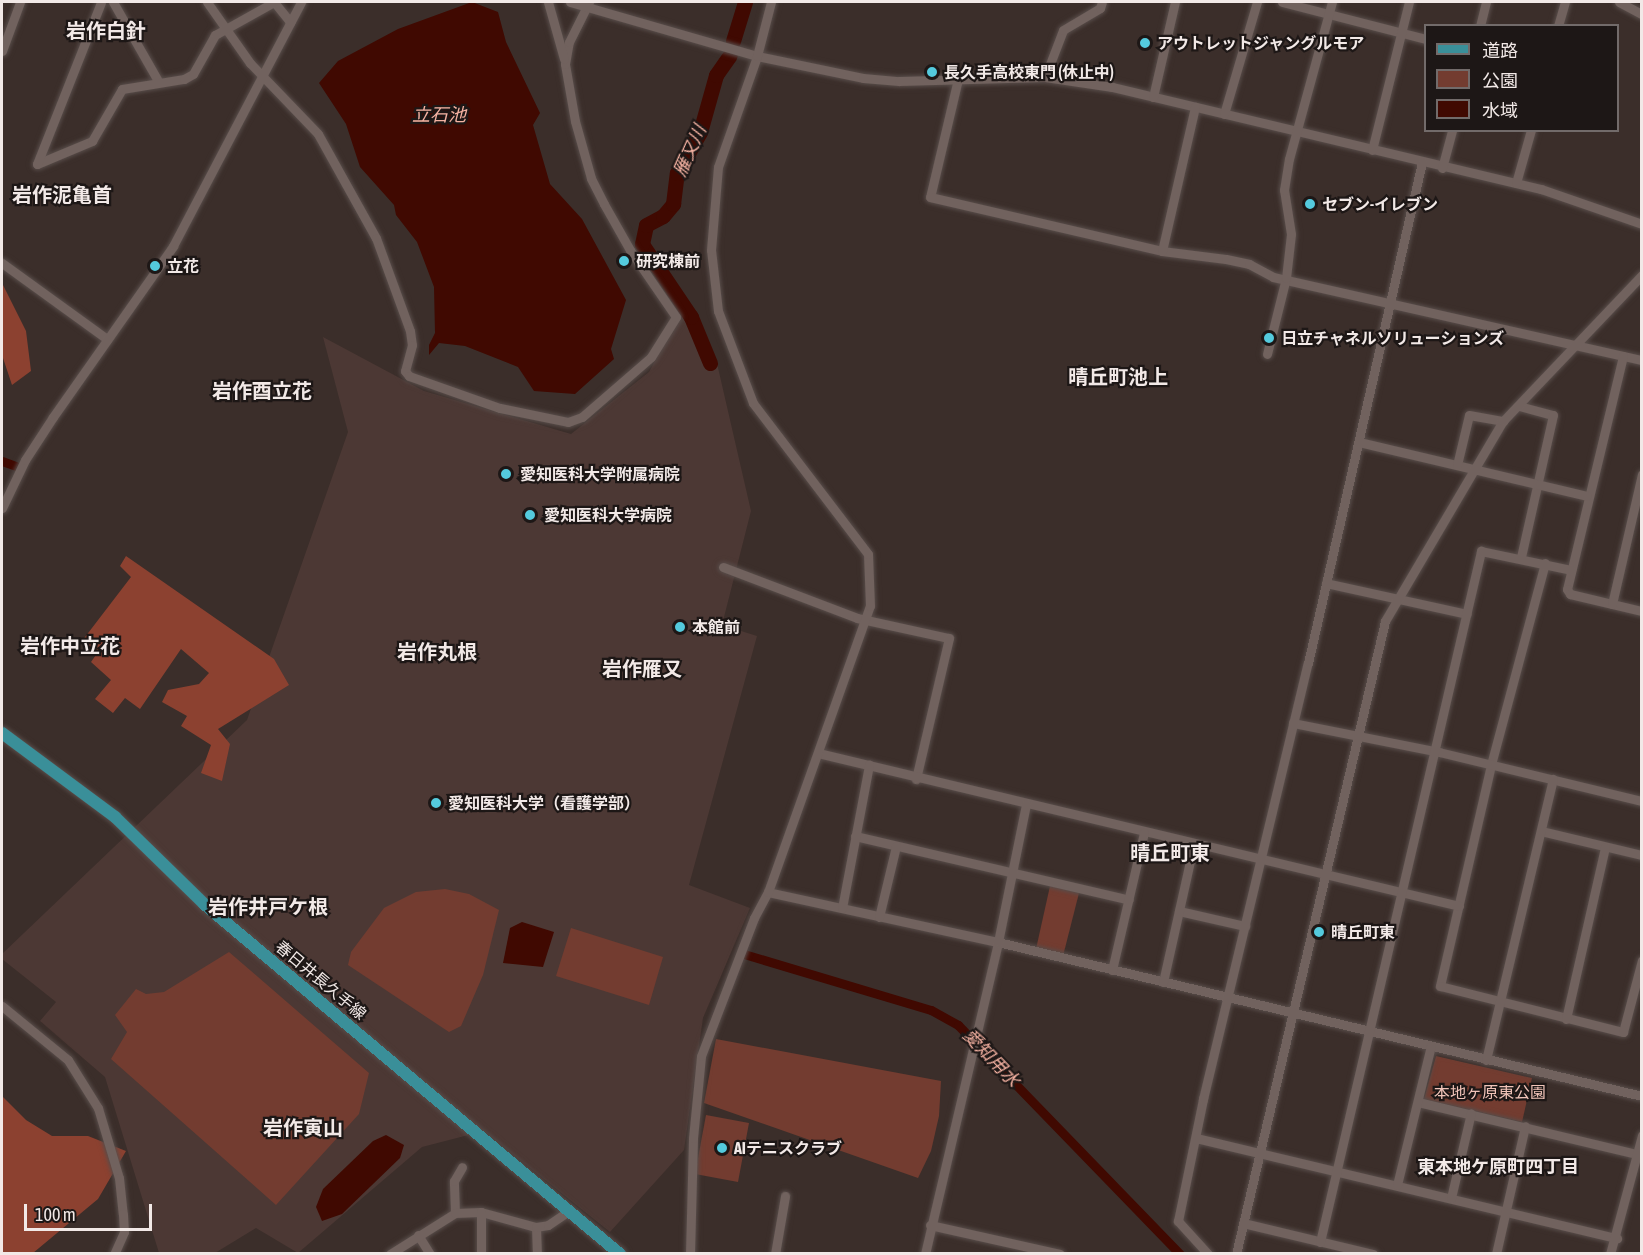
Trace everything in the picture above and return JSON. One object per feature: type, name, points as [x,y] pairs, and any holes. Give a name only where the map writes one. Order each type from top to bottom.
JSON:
[{"type":"main road","name":"春日井長久手線","points":[[2,733],[115,817],[204,904],[620,1254]]},
{"type":"street","points":[[2,51],[20,2]]},
{"type":"street","points":[[101,2],[37,164],[92,141],[122,89],[158,81],[171,83],[193,74],[216,35],[224,30],[274,2],[290,22]]},
{"type":"street","points":[[112,2],[158,81]]},
{"type":"street","points":[[207,2],[224,30],[262,76],[318,134],[376,238],[410,332],[412,345],[405,371],[409,376],[500,408],[568,422],[582,417],[651,357],[676,317],[630,250],[591,178],[575,121],[565,64],[548,2]]},
{"type":"street","points":[[2,508],[25,460],[173,246],[301,2]]},
{"type":"street","points":[[570,2],[587,4],[757,56],[863,78],[899,81],[1045,77],[1153,97],[1442,168],[1516,183],[1599,206],[1641,224]]},
{"type":"street","points":[[690,1254],[693,1138],[701,1056],[754,918],[768,892],[867,620],[868,554],[753,403],[728,342],[716,296],[711,250],[718,166],[757,56],[771,2]]},
{"type":"street","points":[[1045,77],[1063,30],[1100,8],[1102,2]]},
{"type":"street","points":[[1153,97],[1175,2]]},
{"type":"street","points":[[1224,114],[1257,2]]},
{"type":"street","points":[[1282,2],[1424,39]]},
{"type":"street","points":[[1267,354],[1286,278],[1291,234],[1284,190],[1332,2]]},
{"type":"street","points":[[1372,150],[1409,2]]},
{"type":"street","points":[[1480,24],[1486,2]]},
{"type":"street","points":[[1558,24],[1564,2]]},
{"type":"street","points":[[1619,2],[1641,14]]},
{"type":"street","points":[[565,64],[569,42],[587,4]]},
{"type":"street","points":[[958,79],[930,197],[1162,251],[1226,258],[1286,278],[1641,360]]},
{"type":"street","points":[[1162,251],[1195,107]]},
{"type":"street","points":[[1442,168],[1451,132]]},
{"type":"street","points":[[1516,183],[1529,132]]},
{"type":"street","points":[[1208,1254],[1179,1221],[1228,997],[1392,304],[1422,162]]},
{"type":"street","points":[[2,263],[107,339]]},
{"type":"street","points":[[1236,1254],[1257,1154],[1359,738],[1385,621],[1503,421],[1577,346],[1641,275]]},
{"type":"street","points":[[716,296],[726,296]]},
{"type":"street","points":[[1623,356],[1587,496],[1567,589],[1570,594],[1641,611]]},
{"type":"street","points":[[1519,406],[1553,415],[1521,557]]},
{"type":"street","points":[[1456,465],[1469,414],[1503,421]]},
{"type":"street","points":[[1359,442],[1587,496]]},
{"type":"street","points":[[1612,604],[1641,474]]},
{"type":"street","points":[[1320,1242],[1483,549],[1571,570]]},
{"type":"street","points":[[1545,563],[1491,765],[1440,986],[1499,1004],[1623,1032],[1641,960]]},
{"type":"street","points":[[723,567],[867,620],[950,638],[916,779]]},
{"type":"street","points":[[1326,583],[1467,614]]},
{"type":"street","points":[[1293,723],[1491,765],[1641,801]]},
{"type":"street","points":[[818,753],[916,779],[1459,906]]},
{"type":"street","points":[[842,908],[869,765]]},
{"type":"street","points":[[1486,1060],[1553,779]]},
{"type":"street","points":[[925,1254],[971,1048],[998,942],[1026,804]]},
{"type":"street","points":[[1541,831],[1641,855]]},
{"type":"street","points":[[1112,970],[1144,833]]},
{"type":"street","points":[[855,836],[1129,900]]},
{"type":"street","points":[[1163,982],[1194,843]]},
{"type":"street","points":[[879,916],[896,846]]},
{"type":"street","points":[[1566,1019],[1605,847]]},
{"type":"street","points":[[768,892],[998,942],[1641,1096]]},
{"type":"street","points":[[1179,911],[1245,926]]},
{"type":"street","points":[[2,1006],[68,1060],[98,1108],[119,1178],[123,1214],[124,1232],[114,1254]]},
{"type":"street","points":[[1397,1185],[1431,1046]]},
{"type":"street","points":[[1418,1102],[1636,1154]]},
{"type":"street","points":[[1451,1198],[1471,1113]]},
{"type":"street","points":[[1496,1254],[1525,1126]]},
{"type":"street","points":[[1610,1254],[1617,1238],[1641,1135]]},
{"type":"street","points":[[1196,1138],[1617,1238]]},
{"type":"street","points":[[455,1213],[454,1181],[462,1167]]},
{"type":"street","points":[[775,1254],[785,1196]]},
{"type":"street","points":[[390,1254],[455,1213],[481,1212],[536,1227],[548,1225],[569,1211]]},
{"type":"street","points":[[481,1212],[481,1254]]},
{"type":"street","points":[[1243,1223],[1373,1254]]},
{"type":"street","points":[[930,1225],[1059,1254]]},
{"type":"street","points":[[536,1227],[537,1254]]},
{"type":"street","points":[[418,1235],[430,1254]]},
{"type":"shaded area","points":[[2,283],[26,331],[31,371],[12,385],[2,355]]},
{"type":"shaded area","name":"愛知医科大学（看護学部）","points":[[687,301],[716,359],[751,511],[722,625],[757,636],[689,885],[750,908],[703,1018],[684,1150],[610,1232],[484,1131],[422,1147],[298,1253],[256,1228],[215,1253],[159,1253],[105,1077],[40,1021],[56,1002],[2,959],[2,954],[247,720],[348,432],[323,337],[424,391],[571,434],[649,372]]},
{"type":"shaded area","points":[[126,556],[274,659],[289,685],[218,729],[230,744],[222,781],[201,773],[211,745],[181,726],[187,716],[162,702],[168,690],[199,684],[209,673],[181,649],[140,709],[125,698],[113,713],[95,699],[111,680],[91,662],[98,652],[82,641],[131,577],[120,566]]},
{"type":"shaded area","points":[[2,1096],[26,1120],[52,1136],[88,1136],[126,1151],[98,1199],[33,1253],[2,1253]]},
{"type":"green space","points":[[1050,886],[1079,893],[1063,956],[1036,949]]},
{"type":"green space","points":[[445,889],[469,894],[499,910],[483,975],[461,1026],[449,1032],[348,965],[351,952],[384,908],[416,892]]},
{"type":"green space","points":[[571,928],[663,957],[649,1005],[556,976]]},
{"type":"green space","points":[[229,952],[369,1073],[359,1114],[276,1205],[111,1059],[127,1032],[115,1015],[136,989],[146,994],[164,992]]},
{"type":"green space","points":[[716,1039],[941,1081],[939,1116],[931,1151],[918,1178],[704,1103]]},
{"type":"green space","name":"本地ヶ原東公園","points":[[1436,1056],[1532,1078],[1522,1122],[1424,1099]]},
{"type":"green space","name":"AIテニスクラブ","points":[[706,1115],[749,1123],[738,1182],[695,1174]]},
{"type":"water","name":"立石池","points":[[472,2],[498,12],[506,42],[540,113],[533,125],[550,184],[582,219],[626,300],[611,349],[614,359],[575,394],[534,391],[518,367],[465,346],[439,343],[429,355],[429,345],[435,333],[434,287],[417,242],[396,215],[394,205],[360,167],[346,124],[319,83],[338,61],[398,29]]},
{"type":"water","points":[[522,922],[554,932],[543,967],[503,963],[510,928]]},
{"type":"water","points":[[386,1135],[404,1145],[400,1158],[342,1214],[322,1221],[316,1207],[323,1189],[373,1141]]},
{"type":"waterway","name":"雁又川","points":[[733,41],[745,2]]},
{"type":"waterway","name":"雁又川","points":[[710,363],[691,317],[642,244],[646,225],[663,216],[673,204],[677,173],[700,132],[716,75],[730,55]]},
{"type":"waterway","name":"愛知用水","points":[[2,461],[16,466]]},
{"type":"waterway","name":"愛知用水","points":[[744,954],[931,1010],[958,1025],[1180,1254]]},
{"type":"place","name":"アウトレットジャングルモア","points":[[1145,43]]},
{"type":"place","name":"長久手高校東門 (休止中)","points":[[932,72]]},
{"type":"place","name":"セブン-イレブン","points":[[1310,204]]},
{"type":"place","name":"研究棟前","points":[[624,261]]},
{"type":"place","name":"立花","points":[[155,266]]},
{"type":"place","name":"日立チャネルソリューションズ","points":[[1269,338]]},
{"type":"place","name":"愛知医科大学附属病院","points":[[506,474]]},
{"type":"place","name":"愛知医科大学病院","points":[[530,515]]},
{"type":"place","name":"本館前","points":[[680,627]]},
{"type":"place","name":"愛知医科大学（看護学部）","points":[[436,803]]},
{"type":"place","name":"晴丘町東","points":[[1319,932]]},
{"type":"place","name":"AIテニスクラブ","points":[[722,1148]]},
{"type":"district","name":"岩作白針","points":[[106,30]]},
{"type":"district","name":"岩作泥亀首","points":[[62,194]]},
{"type":"district","name":"晴丘町池上","points":[[1118,376]]},
{"type":"district","name":"岩作酉立花","points":[[262,390]]},
{"type":"district","name":"岩作中立花","points":[[70,645]]},
{"type":"district","name":"岩作丸根","points":[[437,651]]},
{"type":"district","name":"岩作雁又","points":[[642,668]]},
{"type":"district","name":"晴丘町東","points":[[1170,852]]},
{"type":"district","name":"岩作井戸ケ根","points":[[268,906]]},
{"type":"district","name":"岩作寅山","points":[[303,1127]]},
{"type":"district","name":"東本地ケ原町四丁目","points":[[1498,1167]]}]
